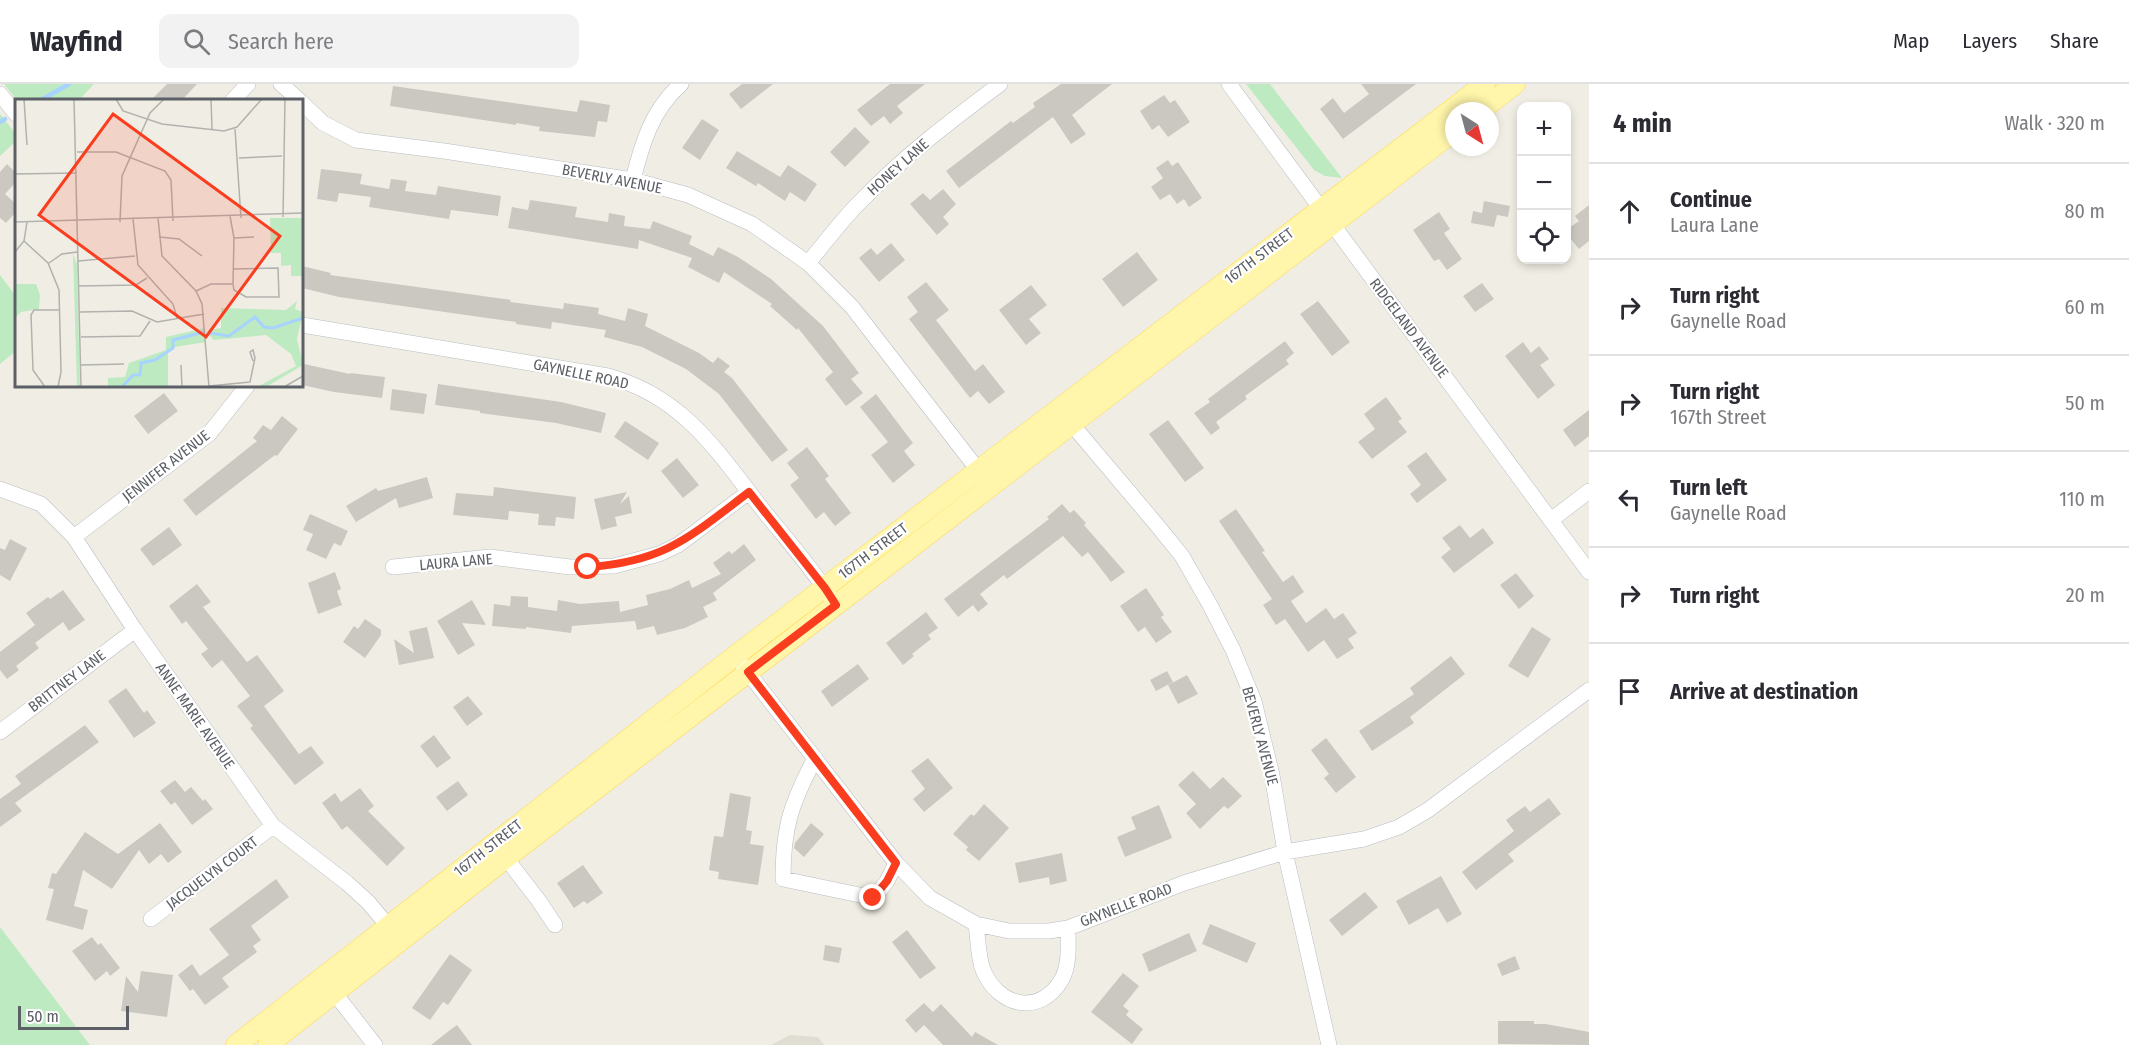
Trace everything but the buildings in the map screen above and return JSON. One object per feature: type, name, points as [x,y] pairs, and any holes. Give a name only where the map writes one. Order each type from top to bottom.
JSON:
[{"type":"main road","name":"167TH STREET","points":[[236,1045],[328,984],[394,933],[735,656],[825,588],[984,478],[1327,217],[1485,84]]},
{"type":"main road","points":[[1492,102],[1515,84]]},
{"type":"main road","name":"167TH STREET","points":[[1327,217],[1445,137]]},
{"type":"main road","name":"167TH STREET","points":[[394,933],[506,858],[836,605],[984,478]]},
{"type":"main road","name":"167TH STREET","points":[[268,1045],[328,984]]},
{"type":"street","points":[[233,99],[248,84]]},
{"type":"street","name":"BEVERLY AVENUE","points":[[281,84],[297,99]]},
{"type":"street","points":[[633,180],[646,133],[653,118],[681,84]]},
{"type":"street","name":"HONEY LANE","points":[[808,263],[860,201],[884,177],[921,144],[1000,84]]},
{"type":"street","name":"RIDGELAND AVENUE","points":[[1229,84],[1589,572]]},
{"type":"street","points":[[0,94],[15,113]]},
{"type":"street","name":"BEVERLY AVENUE","points":[[303,105],[323,123],[356,140],[633,180],[688,195],[752,224],[808,263],[852,307],[984,478]]},
{"type":"street","name":"GAYNELLE ROAD","points":[[303,325],[608,376],[653,394],[707,437],[836,605]]},
{"type":"street","name":"JENNIFER AVENUE","points":[[74,537],[209,434],[246,387]]},
{"type":"street","name":"BEVERLY AVENUE","points":[[1065,417],[1182,556],[1233,650],[1254,701],[1272,775],[1285,852],[1329,1045]]},
{"type":"street","name":"ANNE MARIE AVENUE","points":[[0,489],[41,504],[74,537],[135,630],[273,826],[347,883],[368,902],[394,933]]},
{"type":"street","points":[[1551,520],[1589,491]]},
{"type":"street","name":"LAURA LANE","points":[[393,567],[490,557],[570,567],[614,566],[659,554],[678,545],[749,492]]},
{"type":"street","name":"BRITTNEY LANE","points":[[0,732],[135,630]]},
{"type":"street","name":"GAYNELLE ROAD","points":[[735,656],[896,863],[930,898],[976,924],[1009,931],[1049,931],[1068,928],[1184,883],[1285,852],[1364,839],[1399,827],[1428,810],[1589,690]]},
{"type":"street","points":[[815,759],[797,792],[787,821],[783,879],[873,898],[887,881],[896,863]]},
{"type":"street","name":"JACQUELYN COURT","points":[[151,919],[273,826]]},
{"type":"street","points":[[506,858],[540,901],[555,925]]},
{"type":"street","points":[[976,924],[982,969],[994,989],[1004,998],[1018,1002],[1035,1001],[1048,996],[1062,979],[1068,962],[1068,928]]},
{"type":"street","points":[[328,984],[375,1045]]},
{"type":"shaded area","points":[[790,1035],[818,1037],[824,1045],[771,1045]]},
{"type":"green space","points":[[4,84],[94,84],[80,99],[16,99]]},
{"type":"green space","points":[[1246,84],[1270,84],[1342,178],[1325,176],[1314,170]]},
{"type":"green space","points":[[0,114],[15,133],[15,142],[0,156]]},
{"type":"green space","points":[[0,275],[15,295],[15,352],[0,364]]},
{"type":"green space","points":[[0,927],[90,1045],[0,1045]]},
{"type":"waterway","points":[[43,99],[69,84]]},
{"type":"waterway","points":[[0,122],[5,119]]},
{"type":"route","points":[[588,567],[614,566],[659,554],[693,535],[749,492],[836,605],[748,672],[896,863],[887,881],[873,898]]}]
